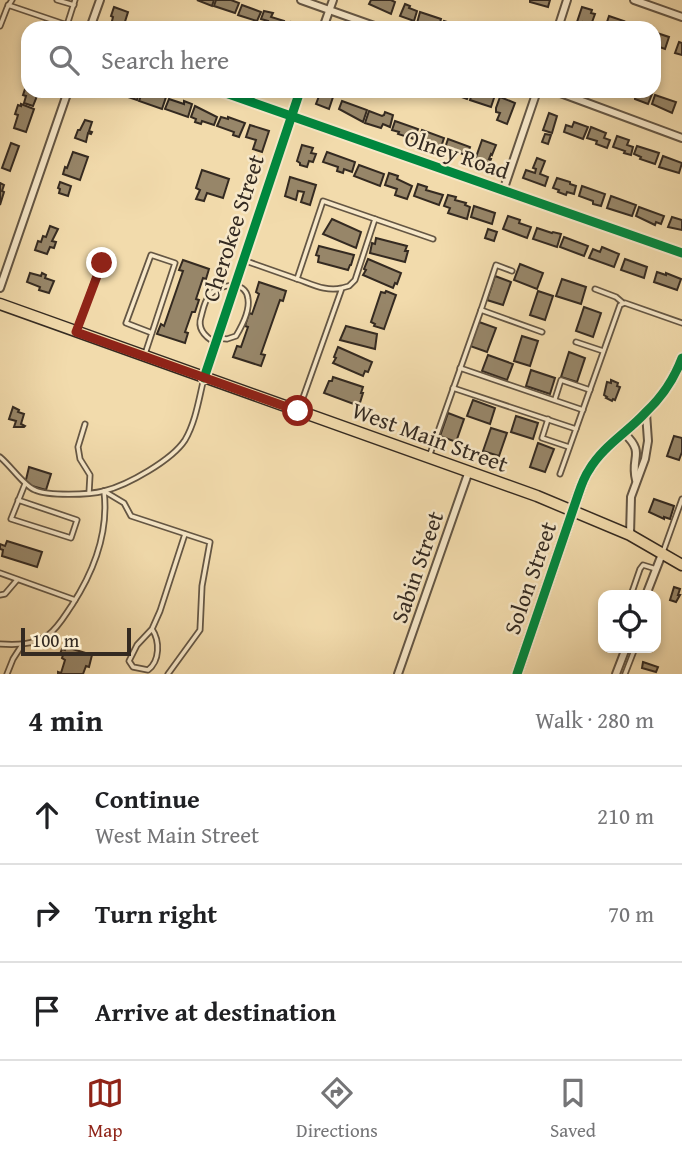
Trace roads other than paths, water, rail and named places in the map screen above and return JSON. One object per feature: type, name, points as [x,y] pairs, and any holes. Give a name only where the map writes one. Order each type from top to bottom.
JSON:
[{"type":"main road","name":"West Main Street","points":[[0,304],[574,511],[630,535],[682,565]]},
{"type":"street","points":[[92,21],[100,0]]},
{"type":"street","points":[[301,0],[361,21]]},
{"type":"street","points":[[326,21],[333,0]]},
{"type":"street","points":[[560,21],[567,0]]},
{"type":"street","points":[[634,0],[682,17]]},
{"type":"street","points":[[0,288],[66,98]]},
{"type":"street","name":"Olney Road","points":[[240,98],[682,253]]},
{"type":"street","name":"Cherokee Street","points":[[204,378],[297,98]]},
{"type":"street","points":[[503,191],[535,98]]},
{"type":"street","points":[[574,98],[682,138]]},
{"type":"street","name":"Solon Street","points":[[517,674],[589,470],[608,446],[646,413],[668,386],[681,363]]},
{"type":"street","points":[[630,535],[630,509],[648,441],[646,413]]},
{"type":"street","points":[[624,433],[637,449],[634,472],[636,480]]},
{"type":"street","name":"Sabin Street","points":[[398,674],[469,471]]},
{"type":"street","points":[[648,590],[662,554]]},
{"type":"street","points":[[616,674],[624,653]]},
{"type":"lane","points":[[0,26],[12,0]]},
{"type":"lane","points":[[57,0],[74,3],[68,21]]},
{"type":"lane","points":[[8,5],[55,21]]},
{"type":"lane","points":[[298,279],[323,201],[433,239]]},
{"type":"lane","points":[[243,260],[324,288],[334,290],[349,286],[355,280],[375,219]]},
{"type":"lane","points":[[144,356],[152,333],[175,263],[150,256],[126,323],[152,333]]},
{"type":"lane","points":[[76,332],[102,263]]},
{"type":"lane","points":[[429,457],[496,265],[512,271]]},
{"type":"lane","points":[[235,285],[245,290],[248,297],[245,316],[236,336],[217,340],[204,335],[199,322],[207,297],[221,286],[235,285]]},
{"type":"lane","points":[[298,411],[342,288]]},
{"type":"lane","points":[[595,289],[616,297],[622,303],[682,323]]},
{"type":"lane","points":[[560,474],[622,303]]},
{"type":"lane","points":[[481,310],[542,332]]},
{"type":"lane","points":[[576,342],[603,351]]},
{"type":"lane","points":[[460,368],[583,410]]},
{"type":"lane","points":[[0,457],[34,490],[48,494],[104,491],[138,476],[176,450],[193,421],[204,378]]},
{"type":"lane","points":[[554,400],[561,380],[590,390]]},
{"type":"lane","points":[[453,388],[576,429]]},
{"type":"lane","points":[[548,419],[542,438],[569,447]]},
{"type":"lane","points":[[85,424],[78,447],[80,459],[90,475],[89,493]]},
{"type":"lane","points":[[19,500],[77,520],[71,538],[11,519],[25,484]]},
{"type":"lane","points":[[104,491],[124,503],[131,516],[210,542],[202,586],[200,630],[169,674]]},
{"type":"lane","points":[[0,644],[22,645],[50,634],[75,600],[92,570],[101,544],[105,525],[104,491]]},
{"type":"lane","points":[[662,554],[682,499]]},
{"type":"lane","points":[[152,629],[155,632],[158,652],[155,665],[148,670],[133,667],[129,661],[137,645],[152,629],[160,611],[185,534]]},
{"type":"lane","points":[[633,590],[643,565],[656,569]]},
{"type":"lane","points":[[0,573],[75,600]]},
{"type":"lane","points":[[0,595],[5,594],[18,580]]},
{"type":"lane","points":[[7,674],[22,645]]},
{"type":"lane","points":[[625,674],[633,653]]}]
